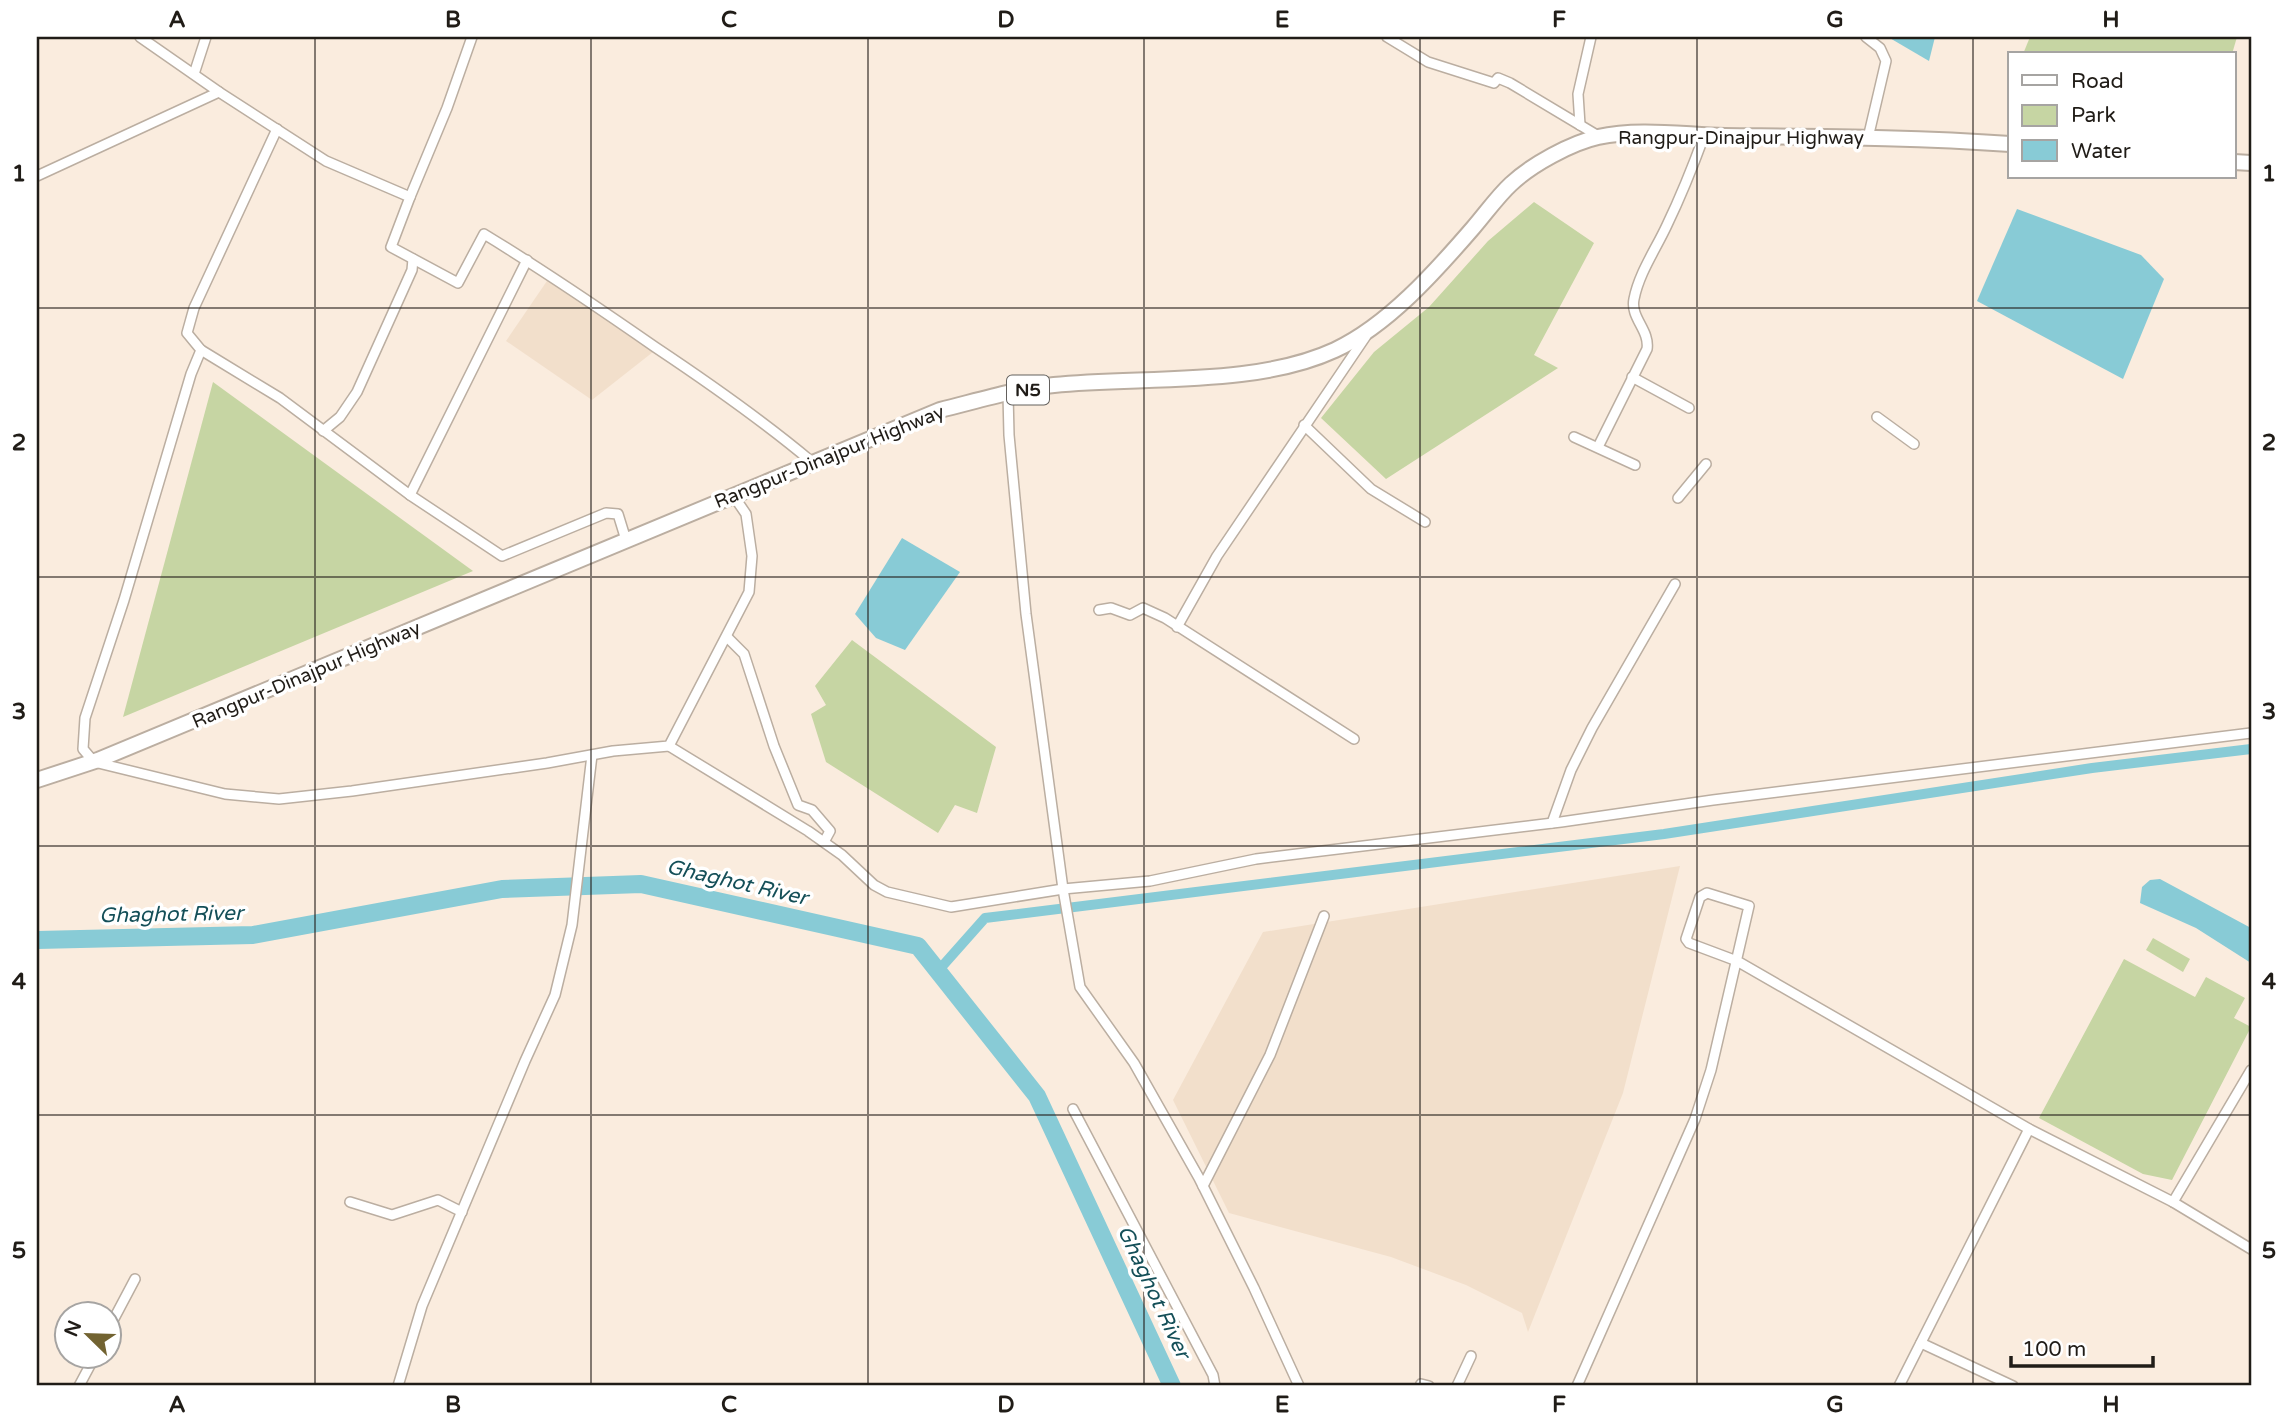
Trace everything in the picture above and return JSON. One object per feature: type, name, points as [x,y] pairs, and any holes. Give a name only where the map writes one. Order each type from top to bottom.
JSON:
[{"type":"highway","name":"Rangpur-Dinajpur Highway","points":[[37,780],[94,762],[940,410],[1052,386],[1224,375],[1293,365],[1335,350],[1371,329],[1414,290],[1450,254],[1512,182],[1550,156],[1600,137],[1633,132],[2008,144]]},
{"type":"street","points":[[140,37],[219,92],[326,160],[410,197]]},
{"type":"street","points":[[194,74],[206,37]]},
{"type":"street","points":[[472,37],[447,108],[391,247],[458,283],[485,234],[730,399],[785,439],[811,462]]},
{"type":"street","points":[[1387,37],[1428,62],[1494,83],[1498,78],[1510,83],[1600,137]]},
{"type":"street","points":[[1580,125],[1578,93],[1591,37]]},
{"type":"street","points":[[1866,37],[1880,48],[1886,61],[1868,138]]},
{"type":"street","points":[[37,176],[219,92]]},
{"type":"street","points":[[277,129],[194,308],[187,333],[201,349],[280,398],[410,495],[502,556],[606,513],[618,514],[626,540]]},
{"type":"street","points":[[1598,447],[1648,343],[1648,338],[1634,313],[1634,298],[1640,279],[1688,178],[1704,136]]},
{"type":"street","points":[[323,431],[340,417],[357,392],[412,270],[413,259]]},
{"type":"street","points":[[410,495],[527,260]]},
{"type":"street","points":[[1177,627],[1217,555],[1371,329]]},
{"type":"street","points":[[201,349],[85,718],[83,749],[94,762],[225,794],[279,799],[547,763],[613,751],[668,746],[824,842],[842,855],[874,886],[887,892],[951,906],[1150,881],[1256,859],[2251,733]]},
{"type":"street","points":[[1632,377],[1689,408]]},
{"type":"street","points":[[1008,394],[1009,435],[1026,614],[1063,892],[1080,987],[1134,1063],[1203,1186],[1254,1288],[1298,1386]]},
{"type":"street","points":[[1877,418],[1914,444]]},
{"type":"street","points":[[1304,425],[1371,489],[1425,522]]},
{"type":"street","points":[[1574,437],[1635,465]]},
{"type":"street","points":[[1678,498],[1706,464]]},
{"type":"street","points":[[668,746],[749,592],[751,556],[746,514],[733,495]]},
{"type":"street","points":[[1552,823],[1571,770],[1592,728],[1675,584]]},
{"type":"street","points":[[1100,610],[1111,608],[1130,615],[1143,608],[1165,618],[1354,739]]},
{"type":"street","points":[[727,637],[744,654],[774,746],[797,805],[811,810],[830,831],[824,842]]},
{"type":"street","points":[[398,1386],[422,1306],[555,995],[572,925],[592,755]]},
{"type":"street","points":[[1577,1386],[1695,1119],[1711,1070],[1737,961],[1749,906],[1706,893],[1700,897],[1686,939],[1689,943],[1737,961],[2029,1129],[2174,1202],[2251,1249]]},
{"type":"street","points":[[1203,1186],[1270,1055],[1324,916]]},
{"type":"street","points":[[2174,1202],[2251,1070]]},
{"type":"street","points":[[1073,1109],[1213,1375],[1215,1386]]},
{"type":"street","points":[[1899,1386],[2029,1129]]},
{"type":"street","points":[[350,1202],[392,1215],[438,1200],[461,1212]]},
{"type":"street","points":[[122,1304],[135,1279]]},
{"type":"street","points":[[1921,1343],[2007,1385]]},
{"type":"street","points":[[1457,1386],[1471,1356]]},
{"type":"street","points":[[79,1386],[87,1370]]},
{"type":"street","points":[[1420,1386],[1429,1386]]},
{"type":"shaded area","points":[[549,278],[653,352],[592,400],[506,341]]},
{"type":"shaded area","points":[[1680,866],[1623,1093],[1528,1332],[1522,1313],[1466,1285],[1391,1257],[1229,1213],[1173,1100],[1263,932]]},
{"type":"green space","points":[[2030,37],[2237,37],[2233,52],[2024,52]]},
{"type":"green space","points":[[1534,202],[1594,243],[1534,355],[1558,368],[1386,479],[1321,418],[1374,352],[1429,307],[1488,241]]},
{"type":"green space","points":[[213,382],[473,571],[123,717]]},
{"type":"green space","points":[[852,640],[996,747],[977,813],[955,805],[938,833],[826,762],[811,714],[826,705],[815,686]]},
{"type":"green space","points":[[2153,938],[2190,959],[2183,972],[2146,950]]},
{"type":"green space","points":[[2124,959],[2195,997],[2206,977],[2245,998],[2234,1018],[2251,1027],[2172,1180],[2143,1174],[2039,1118]]},
{"type":"water","points":[[1888,37],[1935,37],[1929,61]]},
{"type":"water","points":[[2017,209],[2141,255],[2164,279],[2123,379],[1977,301]]},
{"type":"water","points":[[902,538],[960,572],[905,650],[876,638],[855,614]]},
{"type":"water","points":[[2160,879],[2251,928],[2251,963],[2196,928],[2140,903],[2142,887],[2150,880]]},
{"type":"waterway","points":[[938,971],[985,918],[1664,834],[2092,768],[2251,749]]},
{"type":"waterway","name":"Ghaghot River","points":[[37,940],[253,935],[502,889],[641,884],[918,946],[1037,1096],[1172,1386]]}]
